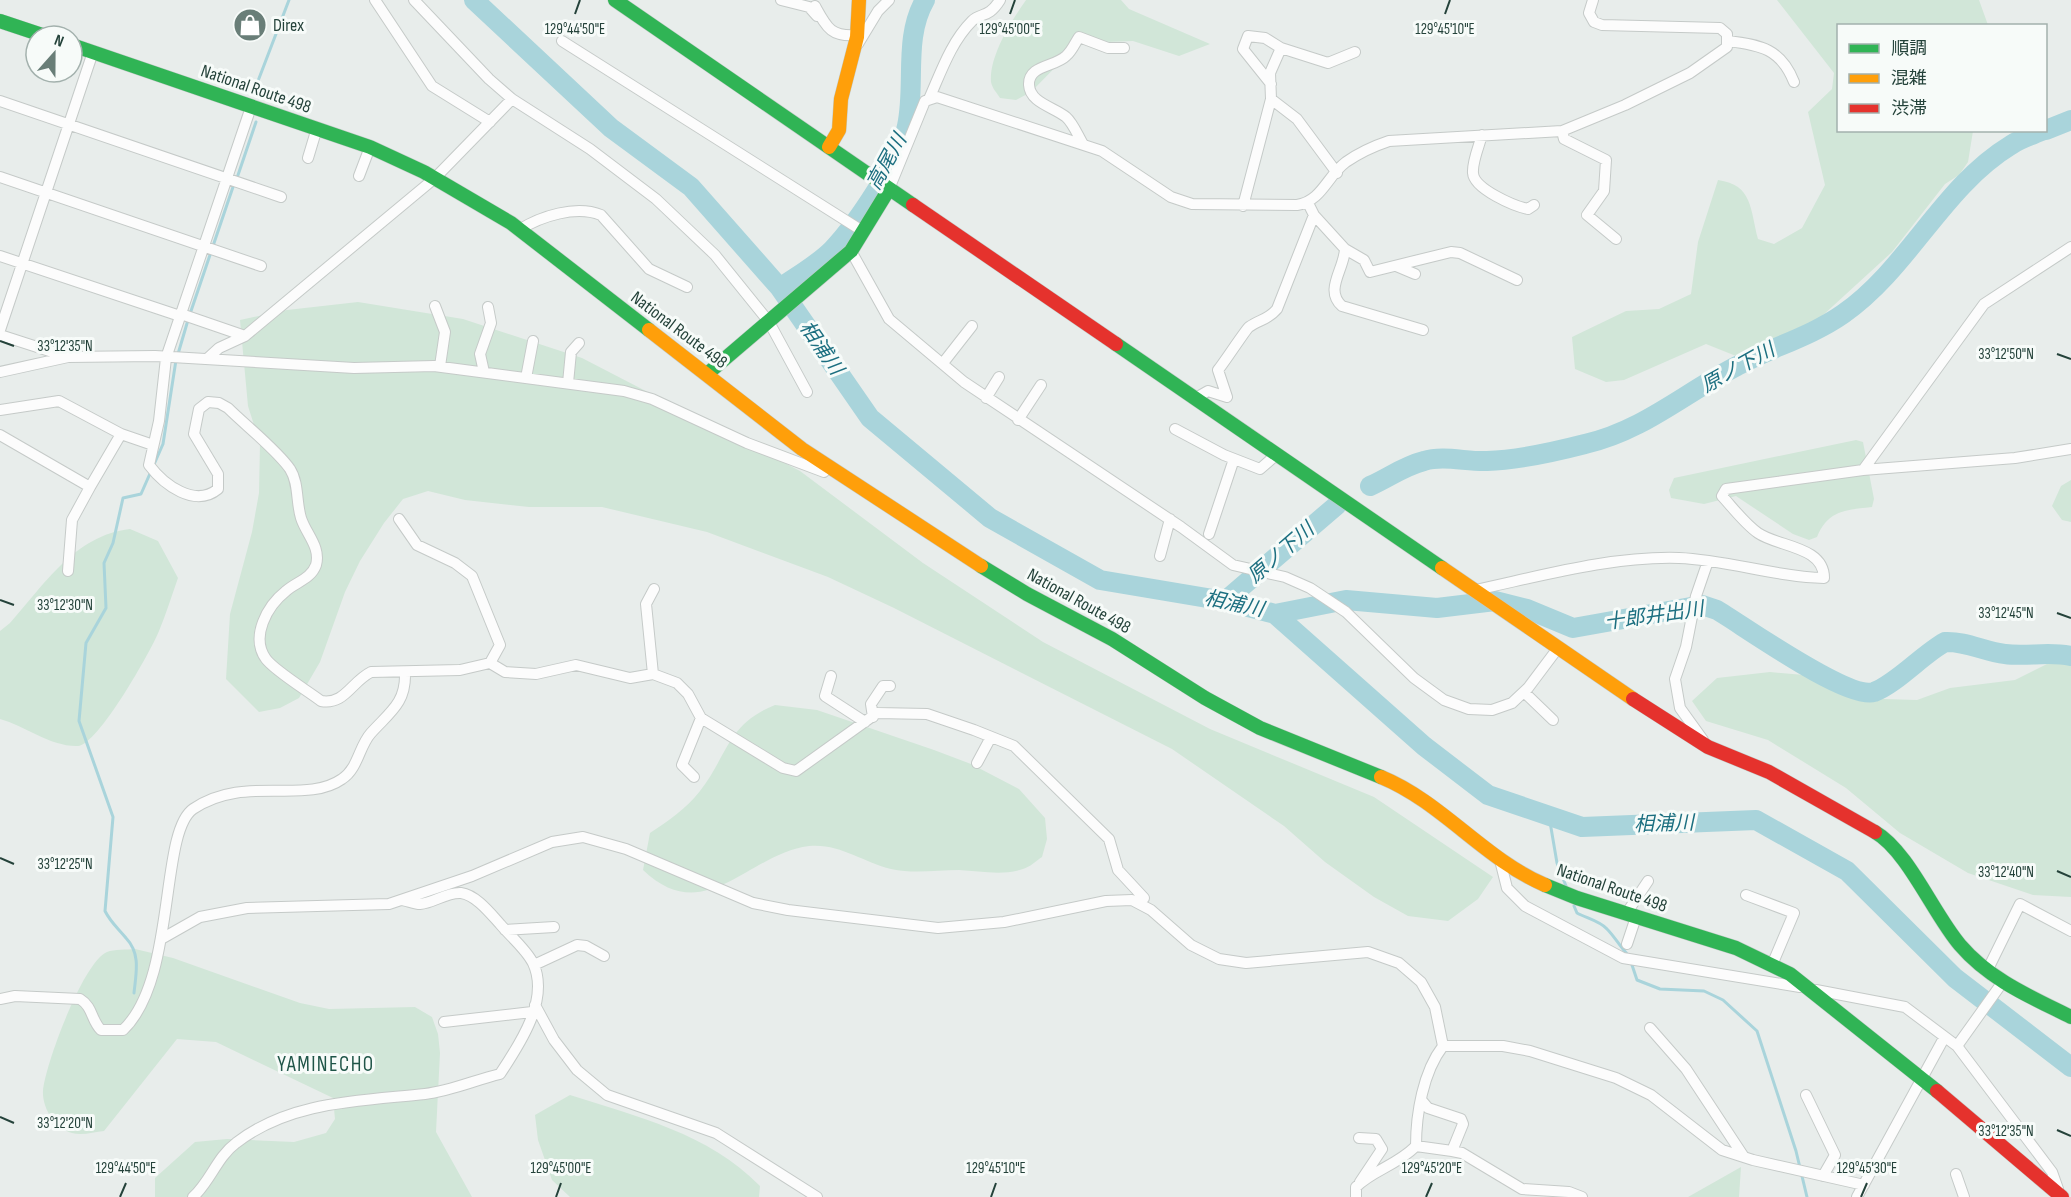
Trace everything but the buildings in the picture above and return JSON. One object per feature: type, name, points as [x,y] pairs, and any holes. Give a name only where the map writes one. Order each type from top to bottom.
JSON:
[{"type":"main road","points":[[615,0],[1558,648],[1708,747],[1769,772],[1883,837],[1899,856],[1960,945],[2001,985],[2071,1017]]},
{"type":"main road","points":[[829,147],[838,130],[841,99],[857,35],[859,0]]},
{"type":"main road","points":[[0,21],[24,29]]},
{"type":"main road","name":"National Route 498","points":[[84,49],[370,147],[479,202],[519,230],[844,479],[987,570],[1112,639],[1214,703],[1260,728],[1388,780],[1419,797],[1499,858],[1549,887],[1736,948],[1772,965],[1811,989],[2060,1196]]},
{"type":"main road","points":[[707,374],[851,251],[880,183]]},
{"type":"street","points":[[375,0],[432,86],[490,122]]},
{"type":"street","points":[[414,0],[458,48],[512,99],[590,149],[656,199],[715,255],[772,320],[807,392]]},
{"type":"street","points":[[781,0],[809,7],[840,36],[857,35]]},
{"type":"street","points":[[854,50],[878,11],[889,0]]},
{"type":"street","points":[[880,183],[922,106],[929,99],[953,46],[974,19],[988,15],[1000,0]]},
{"type":"street","points":[[929,99],[937,97],[947,100],[1102,151],[1171,197],[1192,204],[1243,206],[1308,203],[1337,172],[1353,158],[1371,147],[1389,141],[1562,131],[1625,105],[1690,73],[1727,46],[1727,34],[1720,28],[1602,25],[1594,22],[1589,13],[1593,0]]},
{"type":"street","points":[[815,6],[824,22]]},
{"type":"street","points":[[1271,84],[1243,49],[1248,36],[1265,38],[1281,48],[1328,63],[1355,52]]},
{"type":"street","points":[[1083,144],[1067,118],[1034,98],[1029,87],[1030,78],[1037,69],[1056,63],[1067,56],[1079,37],[1108,48],[1124,48]]},
{"type":"street","points":[[562,41],[860,230]]},
{"type":"street","points":[[1728,41],[1752,44],[1782,58],[1794,82]]},
{"type":"street","points":[[1243,206],[1271,99],[1270,73],[1281,48]]},
{"type":"street","points":[[0,330],[93,52]]},
{"type":"street","points":[[207,359],[219,348],[245,336],[435,178],[512,99]]},
{"type":"street","points":[[1271,99],[1297,119],[1337,172]]},
{"type":"street","points":[[0,101],[281,197]]},
{"type":"street","points":[[251,107],[185,316],[168,358],[159,421],[149,465],[157,476],[174,489],[197,496],[210,496],[218,489],[218,474],[194,434],[199,409],[208,402],[219,403],[228,408],[290,469],[296,484],[301,518],[317,551],[316,563],[312,574],[285,591],[270,608],[261,628],[260,644],[267,660],[321,701],[331,703],[340,700],[360,678],[371,672],[460,670],[490,663],[505,672],[536,674],[576,665],[630,678],[653,674],[677,683],[688,694],[701,718],[783,768],[796,771],[878,713],[927,714],[1014,746],[1109,839],[1118,870],[1144,898]]},
{"type":"street","points":[[308,158],[317,128]]},
{"type":"street","points":[[1562,131],[1564,139],[1606,159],[1605,191],[1587,215],[1616,238]]},
{"type":"street","points":[[1482,135],[1473,174],[1478,185],[1517,207],[1528,209],[1534,205]]},
{"type":"street","points":[[359,176],[370,147]]},
{"type":"street","points":[[0,177],[261,266]]},
{"type":"street","points":[[1308,203],[1314,214],[1345,249],[1364,260],[1370,272],[1451,252],[1461,254],[1517,280]]},
{"type":"street","points":[[519,230],[534,220],[582,210],[593,212],[601,215],[649,269],[687,287]]},
{"type":"street","points":[[1194,399],[1208,391],[1227,397],[1218,370],[1237,347],[1247,327],[1271,317],[1277,309],[1314,214]]},
{"type":"street","points":[[1863,470],[1984,304],[2071,247]]},
{"type":"street","points":[[1345,249],[1344,259],[1332,291],[1335,300],[1342,306],[1423,330]]},
{"type":"street","points":[[851,251],[889,319],[986,398],[1170,519],[1233,565],[1284,577],[1310,588],[1346,612],[1414,678],[1444,700],[1469,709],[1492,710],[1512,703],[1524,692],[1558,648]]},
{"type":"street","points":[[0,256],[245,336]]},
{"type":"street","points":[[1396,266],[1415,274]]},
{"type":"street","points":[[435,306],[446,332],[440,366]]},
{"type":"street","points":[[484,372],[480,354],[491,323],[488,307]]},
{"type":"street","points":[[943,363],[972,326]]},
{"type":"street","points":[[0,335],[68,357]]},
{"type":"street","points":[[526,378],[533,341]]},
{"type":"street","points":[[568,383],[571,352],[579,342]]},
{"type":"street","points":[[0,372],[68,357],[207,359],[354,369],[440,366],[624,391],[652,399],[747,443],[844,479]]},
{"type":"street","points":[[986,398],[999,377]]},
{"type":"street","points":[[1018,420],[1041,384]]},
{"type":"street","points":[[0,410],[20,412],[59,401],[121,434],[153,445]]},
{"type":"street","points":[[1175,429],[1234,459],[1260,469],[1276,455]]},
{"type":"street","points":[[68,571],[72,520],[121,434]]},
{"type":"street","points":[[0,435],[90,487]]},
{"type":"street","points":[[1475,590],[1645,558],[1708,561],[1802,577],[1824,578],[1824,569],[1815,558],[1758,533],[1722,496],[1726,489],[1863,470],[2016,458],[2071,449]]},
{"type":"street","points":[[1209,534],[1234,459]]},
{"type":"street","points":[[399,519],[417,545],[455,563],[472,576],[500,645],[490,663]]},
{"type":"street","points":[[1160,556],[1170,519]]},
{"type":"street","points":[[1708,561],[1696,596],[1686,647],[1675,679],[1680,708],[1708,747]]},
{"type":"street","points":[[653,674],[646,604],[654,589]]},
{"type":"street","points":[[0,999],[15,996],[80,999],[88,1004],[96,1025],[101,1030],[123,1030],[132,1021],[151,986],[163,938],[177,843],[182,822],[191,810],[217,795],[240,790],[323,788],[344,779],[356,762],[368,737],[402,699],[405,689],[405,673]]},
{"type":"street","points":[[831,676],[825,696],[869,719]]},
{"type":"street","points":[[869,719],[872,704],[883,686],[890,686]]},
{"type":"street","points":[[1524,692],[1553,720]]},
{"type":"street","points":[[694,777],[682,765],[701,718]]},
{"type":"street","points":[[976,763],[991,737]]},
{"type":"street","points":[[163,938],[200,917],[247,908],[389,904],[472,876],[552,842],[583,837],[626,849],[753,903],[788,910],[938,928],[1004,922],[1106,901],[1132,900],[1151,910],[1191,945],[1219,959],[1246,963],[1368,952],[1399,963],[1421,982],[1435,1007],[1443,1046],[1435,1057],[1416,1121],[1416,1146],[1387,1169],[1364,1179],[1358,1185]]},
{"type":"street","points":[[1499,858],[1507,888],[1525,906],[1623,958],[1905,1006],[1957,1046],[2052,1172],[2060,1196]]},
{"type":"street","points":[[1627,944],[1631,915],[1648,881]]},
{"type":"street","points":[[193,1197],[233,1145],[259,1127],[285,1115],[349,1101],[427,1094],[500,1074],[515,1051],[539,993],[534,965],[506,930],[472,897],[462,893],[450,894],[420,904],[402,900]]},
{"type":"street","points":[[1746,895],[1794,913],[1772,965]]},
{"type":"street","points":[[1987,971],[2020,904],[2071,931]]},
{"type":"street","points":[[506,930],[554,927]]},
{"type":"street","points":[[534,965],[577,945],[586,946],[603,956]]},
{"type":"street","points":[[1957,1046],[2001,985]]},
{"type":"street","points":[[444,1022],[534,1008]]},
{"type":"street","points":[[534,1008],[554,1040],[577,1070],[607,1095],[716,1133],[817,1197]]},
{"type":"street","points":[[1650,1028],[1686,1069],[1744,1157]]},
{"type":"street","points":[[1857,1197],[1944,1038]]},
{"type":"street","points":[[1443,1046],[1503,1046],[1530,1051],[1616,1078],[1651,1095],[1722,1150],[1864,1185]]},
{"type":"street","points":[[1811,1100],[1835,1155],[1823,1176]]},
{"type":"street","points":[[1422,1101],[1428,1108],[1461,1119],[1463,1124],[1452,1150]]},
{"type":"street","points":[[1356,1197],[1358,1185],[1366,1169],[1382,1149],[1376,1139],[1359,1138]]},
{"type":"street","points":[[1416,1146],[1462,1153],[1522,1189],[1569,1192],[1582,1197]]},
{"type":"street","points":[[1956,1174],[1964,1197]]},
{"type":"green space","points":[[1026,0],[1121,0],[1129,9],[1210,44],[1179,56],[1133,41],[1079,43],[1031,92],[1016,100],[1000,98],[993,88],[991,72],[1008,28]]},
{"type":"green space","points":[[1777,0],[1979,0],[1988,24],[1837,24],[1837,132],[1973,132],[1968,162],[1959,175],[1945,184],[1892,252],[1798,338],[1736,356],[1706,344],[1624,380],[1606,382],[1575,369],[1572,337],[1626,311],[1659,309],[1691,294],[1698,242],[1718,180],[1738,187],[1744,193],[1751,208],[1758,239],[1774,244],[1802,228],[1825,185],[1808,112],[1832,89],[1834,73]]},
{"type":"green space","points":[[358,302],[463,319],[582,358],[800,471],[923,563],[1043,642],[1210,729],[1374,797],[1493,877],[1478,899],[1448,921],[1408,916],[1374,897],[1325,862],[1284,826],[1172,749],[828,577],[707,532],[602,507],[529,507],[465,500],[428,491],[403,499],[384,523],[360,561],[345,592],[320,662],[299,698],[280,708],[259,712],[226,679],[230,614],[252,532],[259,493],[260,444],[248,406],[240,320],[287,310]]},
{"type":"green space","points":[[1856,440],[1863,442],[1874,499],[1872,507],[1854,509],[1832,516],[1821,528],[1817,537],[1809,540],[1793,534],[1736,496],[1704,504],[1671,498],[1669,490],[1674,478]]},
{"type":"green space","points":[[2071,480],[2071,522],[2062,520],[2052,506],[2061,486]]},
{"type":"green space","points":[[130,529],[158,541],[178,578],[154,642],[123,696],[98,730],[87,742],[78,746],[48,740],[0,719],[0,631],[10,623],[48,578],[77,551],[110,533]]},
{"type":"green space","points":[[2057,659],[2071,660],[2071,897],[2033,895],[1968,873],[1900,833],[1846,788],[1768,740],[1706,721],[1692,701],[1717,678],[1770,672],[1804,675],[1884,699],[1917,700],[1950,688],[2015,680]]},
{"type":"green space","points":[[775,705],[817,710],[934,750],[971,764],[1019,789],[1045,818],[1047,839],[1042,857],[1026,868],[1008,872],[908,871],[881,866],[831,847],[809,846],[787,852],[726,883],[706,890],[686,892],[665,886],[643,870],[650,833],[695,797],[730,742],[747,721]]},
{"type":"green space","points":[[135,949],[173,958],[300,1003],[329,1009],[415,1007],[432,1017],[438,1034],[440,1053],[436,1132],[472,1197],[155,1197],[155,1178],[195,1142],[227,1139],[294,1142],[326,1133],[335,1119],[333,1098],[216,1042],[177,1039],[104,1131],[76,1134],[60,1127],[47,1111],[43,1091],[50,1060],[67,1016],[87,974],[97,960],[110,951]]},
{"type":"green space","points":[[570,1095],[646,1119],[695,1140],[740,1168],[760,1186],[759,1197],[570,1197],[552,1180],[538,1140],[535,1115]]},
{"type":"green space","points":[[1741,1167],[1739,1197],[1688,1197]]},
{"type":"waterway","points":[[253,94],[289,0]]},
{"type":"waterway","name":"相浦川","points":[[474,0],[611,128],[691,187],[780,288],[870,418],[990,518],[1100,580],[1225,601],[1275,614],[1424,746],[1488,795],[1582,827],[1756,820],[1847,871],[1955,978],[2071,1067]]},
{"type":"waterway","name":"高尾川","points":[[780,288],[820,261],[832,250],[864,209],[887,174],[907,126],[914,30],[925,0]]},
{"type":"waterway","name":"原ノ下川","points":[[2047,130],[2071,120]]},
{"type":"waterway","points":[[237,178],[256,122]]},
{"type":"waterway","name":"原ノ下川","points":[[1370,486],[1403,469],[1431,459],[1487,461],[1511,459],[1606,438],[1664,410],[1737,366],[1804,336],[1843,314],[1866,295],[1887,274],[1965,183],[1987,162],[2023,138],[2039,132]]},
{"type":"waterway","points":[[213,246],[234,184]]},
{"type":"waterway","points":[[190,314],[211,252]]},
{"type":"waterway","points":[[178,354],[188,320]]},
{"type":"waterway","points":[[134,993],[136,971],[134,951],[105,911],[113,817],[79,721],[86,643],[106,608],[104,563],[113,543],[123,498],[141,494],[163,444],[176,360]]},
{"type":"waterway","name":"原ノ下川","points":[[1225,601],[1337,505]]},
{"type":"waterway","name":"十郎井出川","points":[[1275,614],[1346,600],[1437,608],[1495,601],[1527,609],[1573,628],[1702,605],[1717,610],[1820,674],[1842,685],[1861,691],[1874,692],[1900,676],[1945,642],[1960,643],[2005,654],[2071,656]]},
{"type":"waterway","points":[[1549,816],[1557,863],[1566,886]]},
{"type":"waterway","points":[[1574,906],[1577,913],[1604,926],[1629,956]]},
{"type":"waterway","points":[[1631,962],[1637,980],[1660,989],[1704,991],[1723,1000],[1757,1031],[1796,1151],[1807,1197]]},
{"type":"traffic: fast","points":[[615,0],[913,205]]},
{"type":"traffic: fast","points":[[0,21],[24,29]]},
{"type":"traffic: fast","points":[[84,49],[370,147],[424,172],[511,223],[649,330]]},
{"type":"traffic: fast","points":[[707,374],[851,251],[889,189]]},
{"type":"traffic: fast","points":[[1116,344],[1442,568]]},
{"type":"traffic: fast","points":[[981,566],[1027,594],[1112,639],[1205,698],[1260,728],[1381,777]]},
{"type":"traffic: fast","points":[[1875,832],[1899,853],[1950,932],[1972,957],[2012,987],[2071,1017]]},
{"type":"traffic: fast","points":[[1545,885],[1577,898],[1736,948],[1790,974],[1937,1091]]},
{"type":"traffic: slow","points":[[829,147],[839,130],[841,99],[857,37],[859,0]]},
{"type":"traffic: slow","points":[[649,330],[802,449],[981,566]]},
{"type":"traffic: slow","points":[[1442,568],[1633,699]]},
{"type":"traffic: slow","points":[[1381,777],[1424,801],[1502,861],[1545,885]]},
{"type":"traffic: jam","points":[[913,205],[1116,344]]},
{"type":"traffic: jam","points":[[1633,699],[1708,747],[1769,772],[1875,832]]},
{"type":"traffic: jam","points":[[1937,1091],[2062,1197]]},
{"type":"place","name":"Direx","points":[[250,25]]},
{"type":"district","name":"YAMINECHO","points":[[326,1064]]}]
